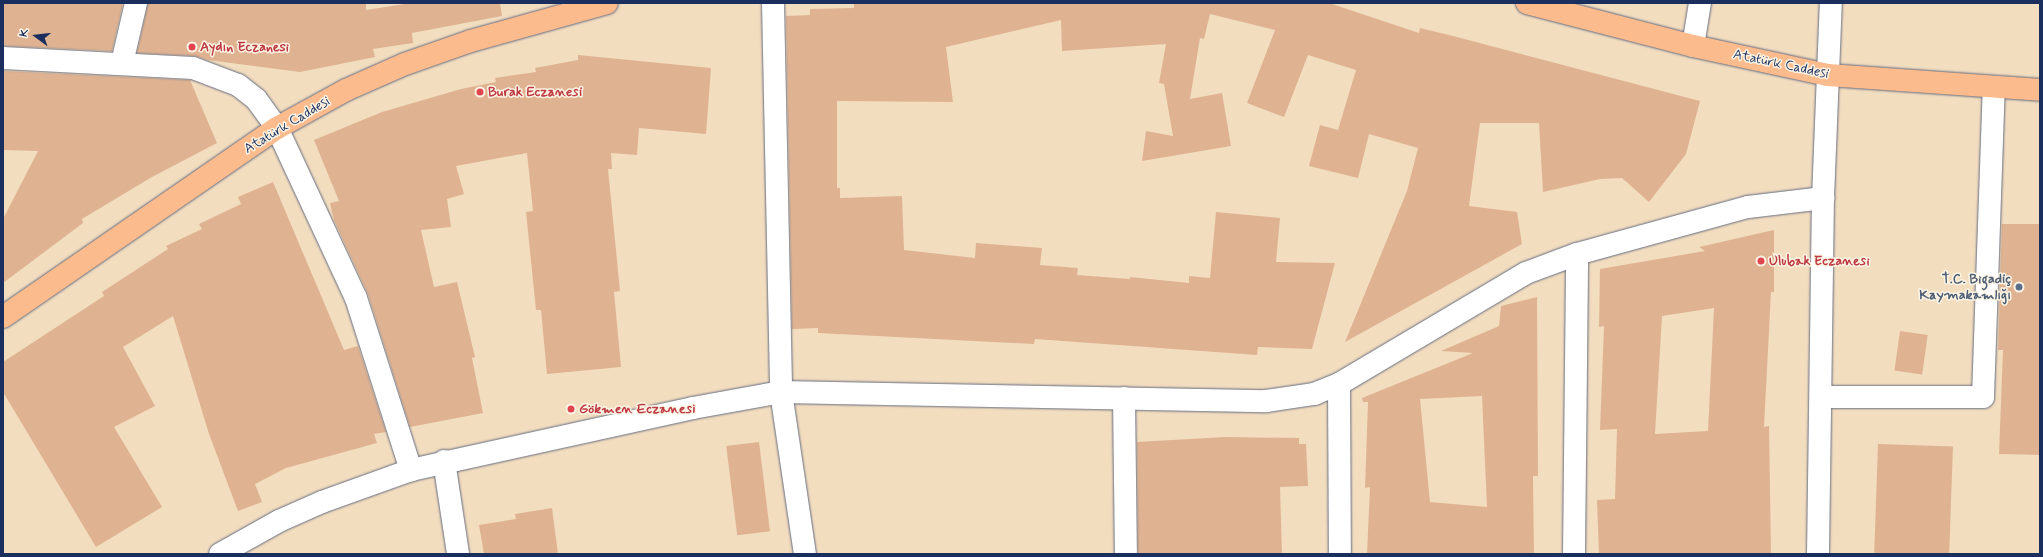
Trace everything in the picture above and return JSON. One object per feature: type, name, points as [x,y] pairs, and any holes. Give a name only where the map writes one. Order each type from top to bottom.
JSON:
[{"type":"main road","name":"Atatürk Caddesi","points":[[3,317],[277,128],[346,90],[405,64],[471,41],[606,3]]},
{"type":"main road","name":"Atatürk Caddesi","points":[[1527,3],[1693,46],[1828,75],[2040,90]]},
{"type":"street","points":[[122,63],[136,3]]},
{"type":"street","points":[[773,3],[781,392],[805,554]]},
{"type":"street","points":[[1693,46],[1700,3]]},
{"type":"street","points":[[1818,554],[1822,397],[1823,198],[1831,3]]},
{"type":"street","points":[[3,58],[122,63],[193,68],[216,75],[238,85],[256,99],[277,128],[356,298],[411,470]]},
{"type":"street","points":[[1822,397],[1983,397],[1994,87]]},
{"type":"street","points":[[220,554],[308,508],[411,470],[444,461],[781,392],[1124,398],[1291,399],[1339,384],[1526,273],[1577,254],[1748,207],[1823,198]]},
{"type":"street","points":[[1574,554],[1577,254]]},
{"type":"street","points":[[1339,384],[1340,554]]},
{"type":"street","points":[[1124,398],[1126,554]]},
{"type":"street","points":[[444,461],[458,554]]},
{"type":"building","points":[[3,3],[123,3],[112,51],[3,46]]},
{"type":"building","points":[[148,3],[366,3],[366,10],[411,3],[500,3],[502,16],[412,33],[413,43],[373,49],[375,57],[300,72],[208,60],[194,56],[137,53]]},
{"type":"building","points":[[854,3],[1329,3],[1419,33],[1420,28],[1700,101],[1686,154],[1649,202],[1622,178],[1600,179],[1543,192],[1539,123],[1480,123],[1469,206],[1517,212],[1522,244],[1345,342],[1407,191],[1418,148],[1369,134],[1358,178],[1309,166],[1320,125],[1338,130],[1356,70],[1308,55],[1284,117],[1247,103],[1275,30],[1210,14],[1204,39],[1200,38],[1190,99],[1222,93],[1231,146],[1142,161],[1146,131],[1173,136],[1164,84],[1159,83],[1166,44],[1062,51],[1061,20],[946,47],[953,102],[837,101],[837,188],[840,188],[840,198],[902,196],[904,250],[975,258],[976,243],[1042,248],[1040,265],[1078,268],[1077,275],[1130,279],[1130,277],[1189,283],[1189,276],[1210,278],[1216,212],[1280,218],[1276,262],[1335,263],[1312,349],[1258,347],[1257,355],[1035,339],[1034,344],[818,333],[818,328],[792,329],[786,16],[810,15],[810,9],[854,8]]},
{"type":"building","points":[[578,55],[711,68],[706,134],[639,128],[637,155],[611,153],[612,169],[608,169],[620,291],[614,292],[621,367],[547,374],[541,310],[536,310],[526,212],[533,211],[527,153],[456,166],[464,194],[447,199],[451,227],[421,230],[434,287],[457,282],[475,357],[472,358],[483,413],[410,427],[368,294],[334,220],[330,203],[339,201],[314,140],[382,112],[461,89],[496,82],[495,78],[536,72],[535,68],[578,60]]},
{"type":"building","points":[[3,71],[190,80],[217,143],[152,177],[82,219],[83,223],[3,283],[3,219],[38,151],[3,150]]},
{"type":"building","points":[[273,182],[344,350],[358,346],[386,432],[374,434],[377,443],[286,468],[255,484],[262,502],[238,511],[209,434],[173,316],[123,347],[155,406],[114,427],[162,507],[96,547],[3,392],[3,362],[104,296],[102,292],[168,249],[166,246],[202,229],[199,224],[241,204],[238,197]]},
{"type":"building","points":[[2002,224],[2040,224],[2040,455],[1999,454],[2003,350],[1998,350]]},
{"type":"building","points":[[1774,230],[1774,292],[1771,292],[1764,427],[1769,426],[1771,554],[1599,554],[1597,500],[1615,499],[1617,429],[1600,430],[1604,326],[1599,327],[1600,269],[1705,251],[1699,247]],"holes":[[[1714,308],[1708,431],[1655,434],[1662,316]]]},
{"type":"building","points":[[1537,297],[1538,476],[1533,476],[1534,554],[1367,554],[1370,487],[1365,488],[1368,402],[1363,402],[1362,398],[1473,353],[1441,351],[1499,326],[1501,306]],"holes":[[[1482,396],[1487,507],[1430,502],[1420,399]]]},
{"type":"building","points":[[1900,331],[1928,335],[1922,375],[1894,371]]},
{"type":"building","points":[[1225,437],[1299,438],[1299,444],[1306,444],[1308,486],[1280,487],[1282,554],[1138,554],[1137,442]]},
{"type":"building","points":[[759,442],[770,531],[737,535],[726,446]]},
{"type":"building","points":[[1878,444],[1953,447],[1949,554],[1874,554]]},
{"type":"building","points":[[552,508],[558,554],[484,554],[479,525],[516,519],[515,514]]},
{"type":"place","name":"Aydın Eczanesi","points":[[192,47]]},
{"type":"place","name":"Burak Eczanesi","points":[[480,92]]},
{"type":"place","name":"Ulubak Eczanesi","points":[[1761,261]]},
{"type":"place","name":"T.C. Bigadiç Kaymakamlığı","points":[[2019,287]]},
{"type":"place","name":"Gökmen Eczanesi","points":[[571,409]]}]
